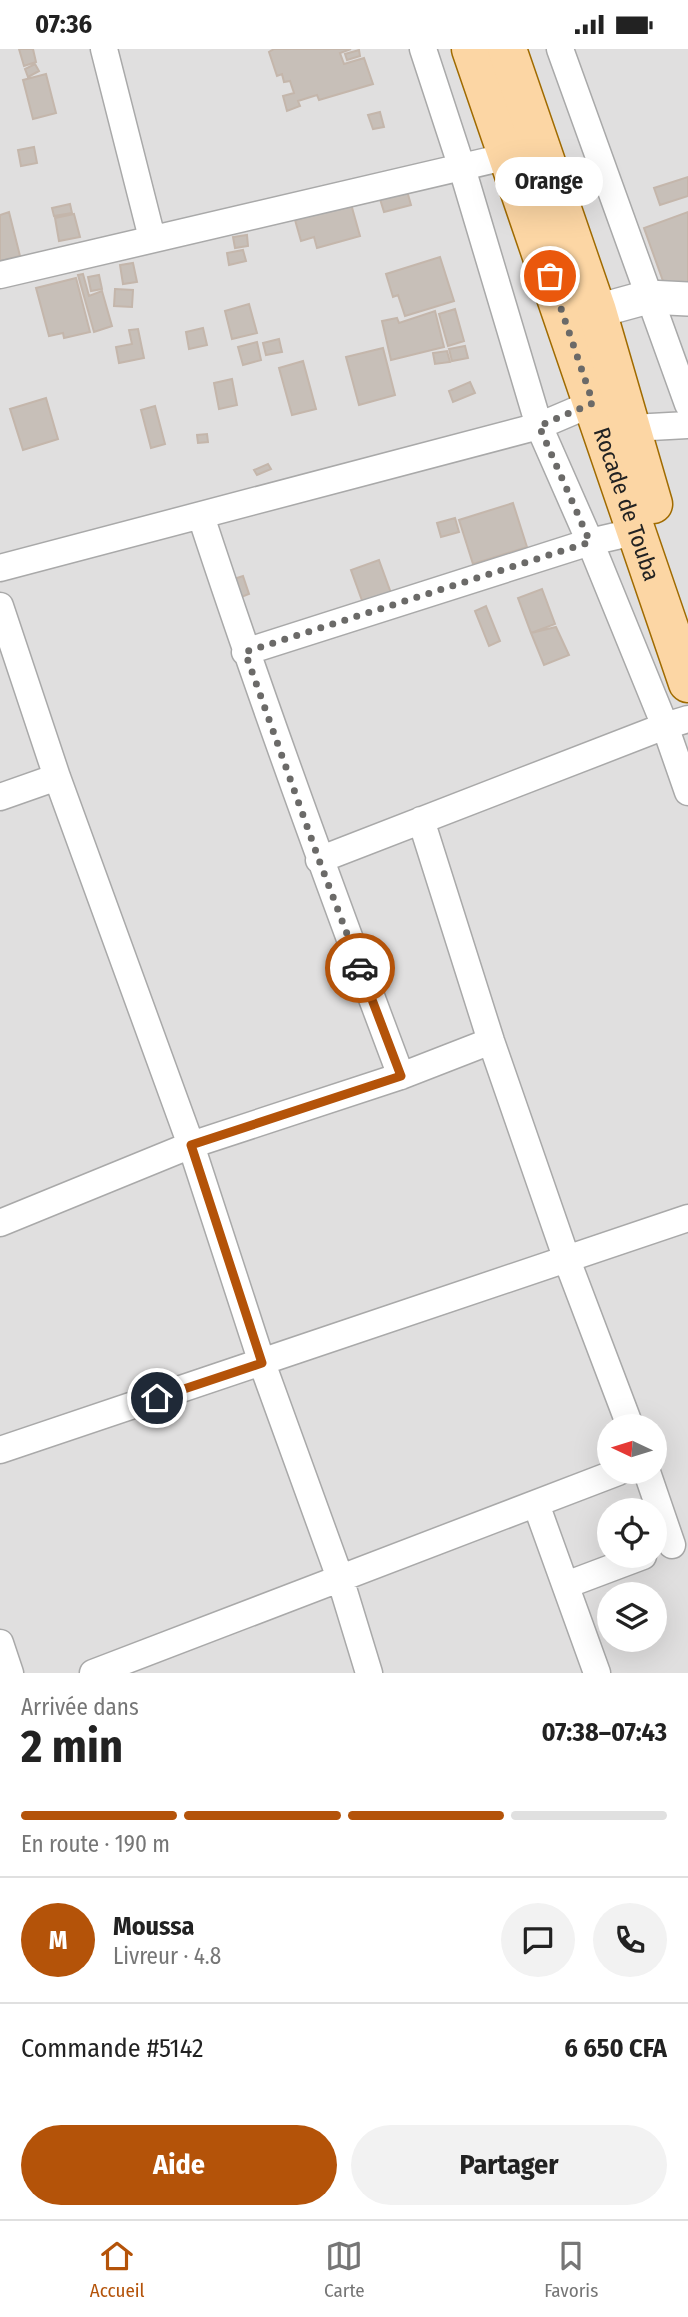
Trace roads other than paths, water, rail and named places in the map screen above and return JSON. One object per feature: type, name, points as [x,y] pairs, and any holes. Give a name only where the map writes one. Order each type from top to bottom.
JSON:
[{"type":"main road","name":"Rocade de Touba","points":[[471,49],[688,683]]},
{"type":"main road","name":"Rocade de Touba","points":[[507,49],[597,311],[648,488],[688,613]]},
{"type":"street","points":[[104,49],[152,238]]},
{"type":"street","points":[[423,49],[463,168],[539,426],[590,542],[676,723],[688,792]]},
{"type":"street","points":[[559,49],[688,404]]},
{"type":"street","points":[[0,275],[509,156]]},
{"type":"street","points":[[597,311],[648,297],[688,299]]},
{"type":"street","points":[[0,568],[539,426],[593,403]]},
{"type":"street","points":[[632,428],[688,425]]},
{"type":"street","points":[[201,516],[245,652],[319,860],[401,1076]]},
{"type":"street","points":[[245,652],[590,542],[638,531]]},
{"type":"street","points":[[0,606],[57,777],[191,1145],[262,1363],[340,1578],[369,1673]]},
{"type":"street","points":[[319,860],[676,723]]},
{"type":"street","points":[[0,797],[57,777]]},
{"type":"street","points":[[421,820],[491,1041],[567,1260],[626,1414]]},
{"type":"street","points":[[0,1223],[191,1145],[401,1076],[491,1041]]},
{"type":"street","points":[[0,1450],[688,1218]]},
{"type":"street","points":[[108,1670],[597,1480]]},
{"type":"street","points":[[652,1484],[671,1545]]},
{"type":"street","points":[[536,1504],[597,1673]]},
{"type":"street","points":[[566,1585],[611,1568]]},
{"type":"street","points":[[0,1643],[10,1673]]},
{"type":"place","name":"Orange","points":[[550,276]]}]
